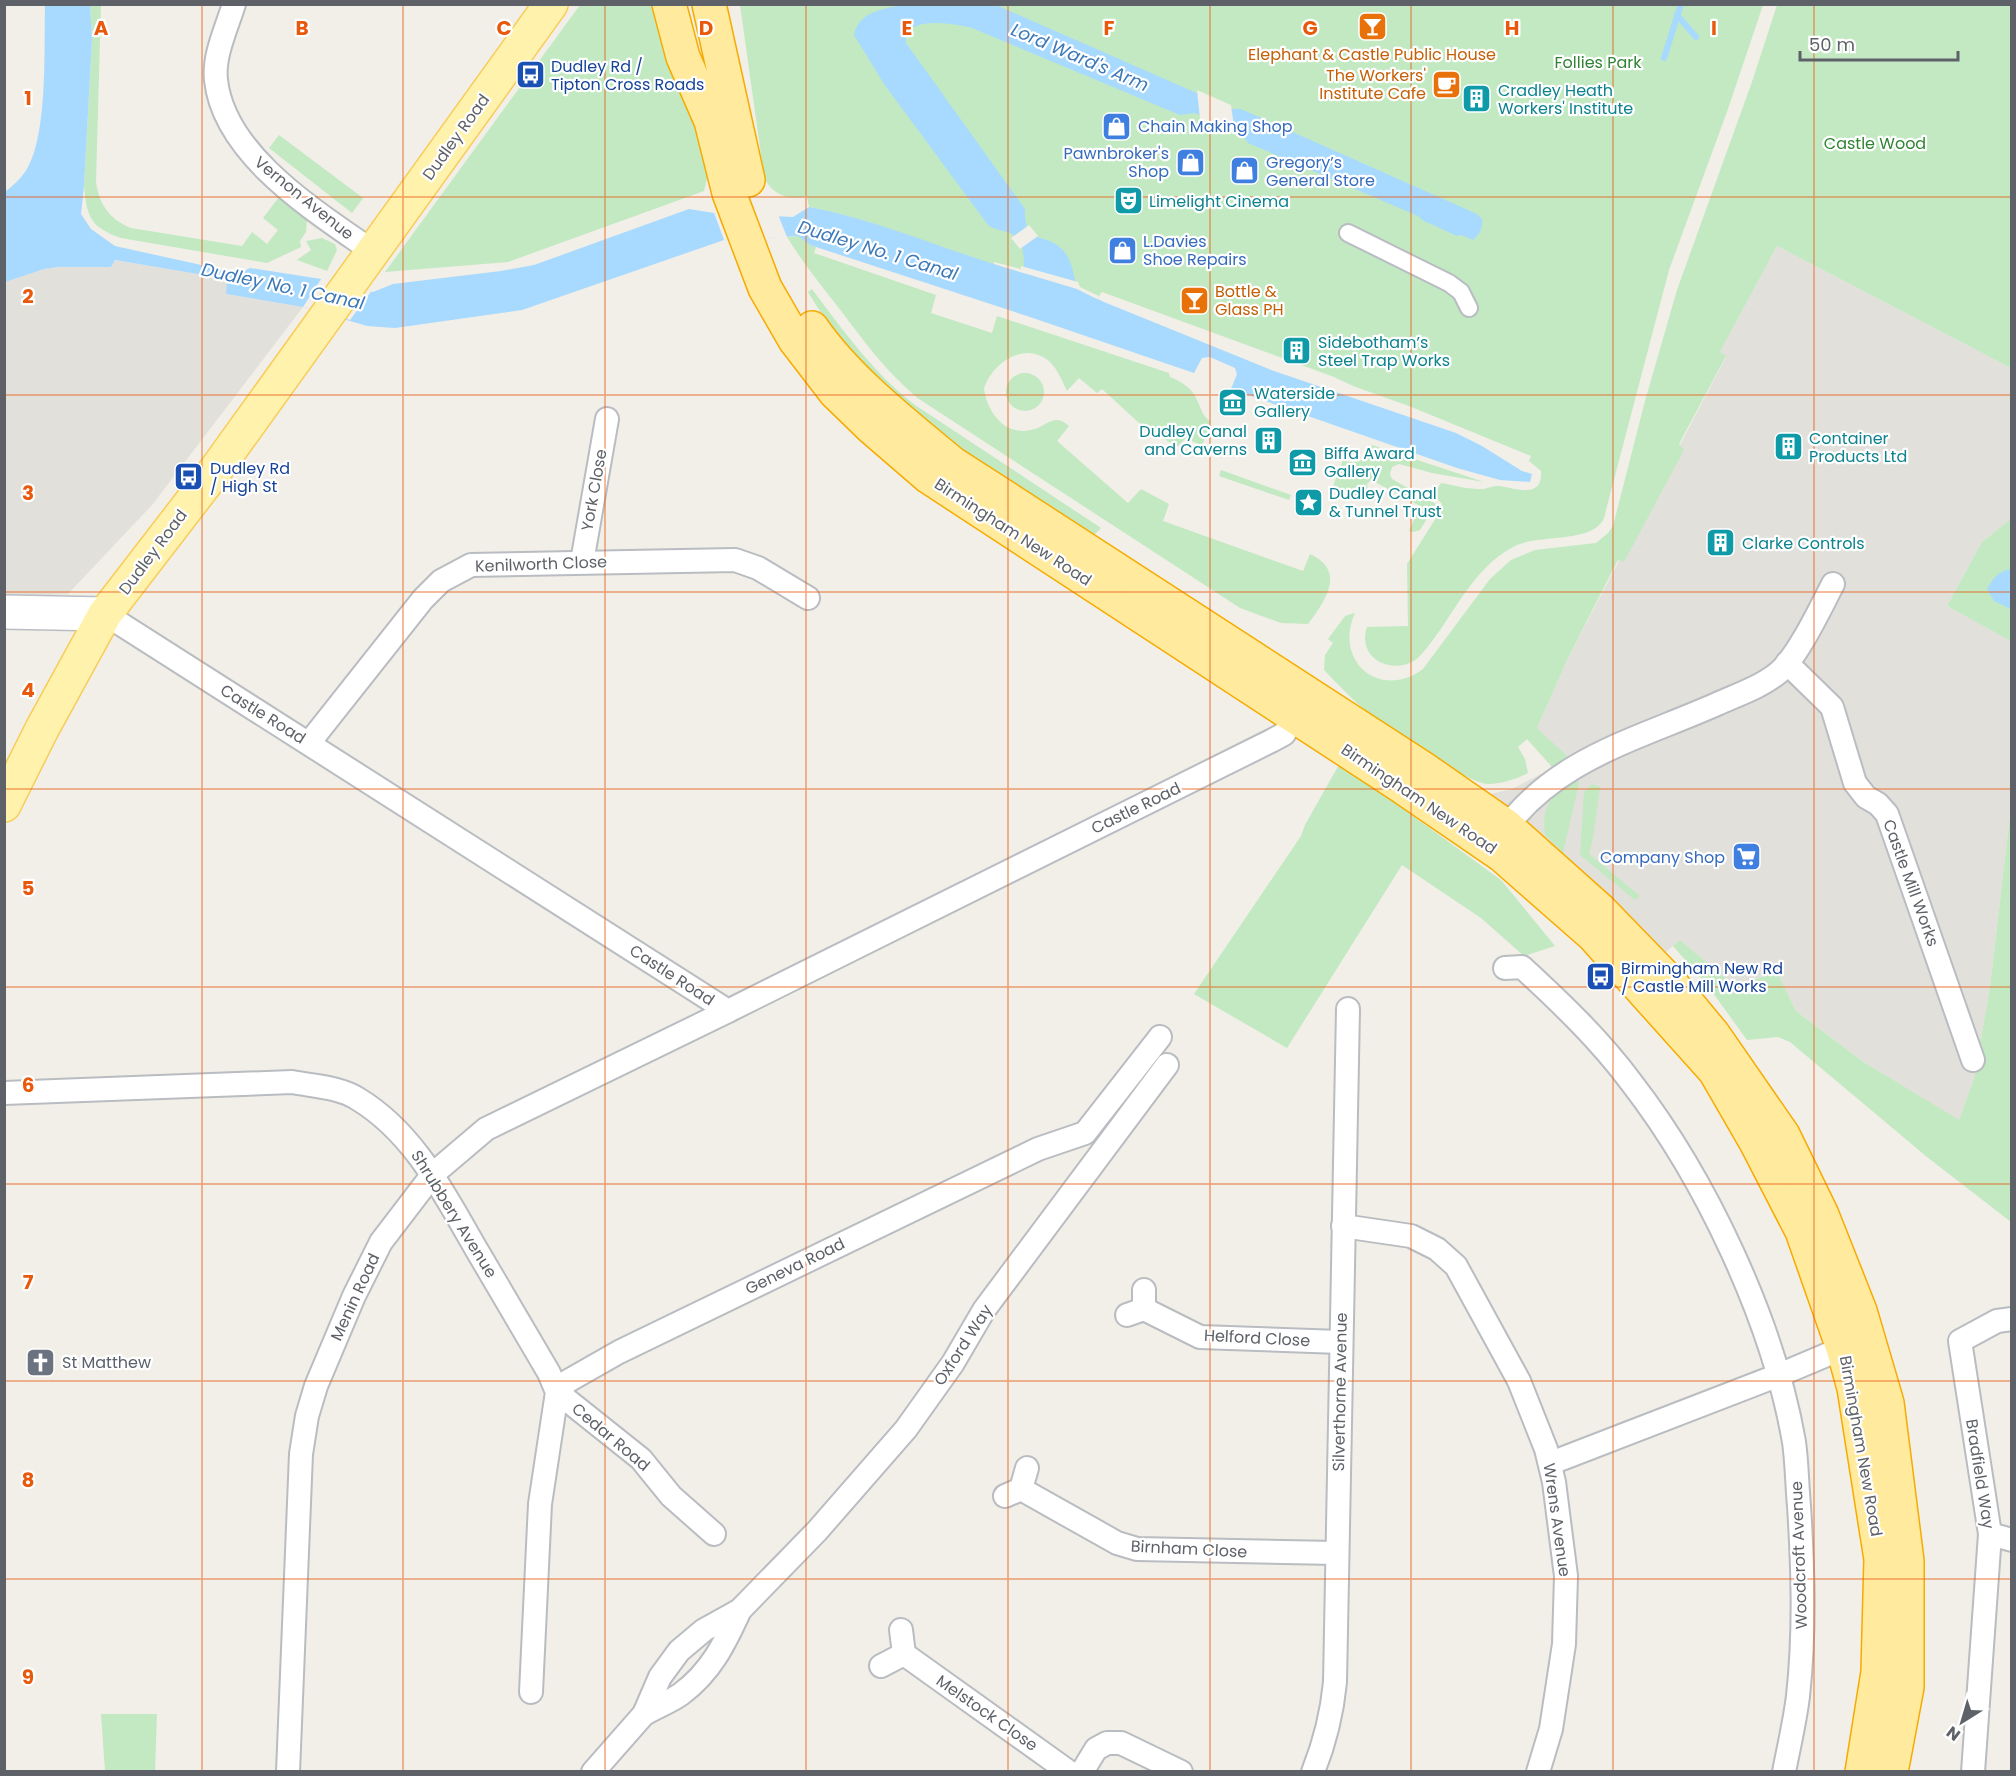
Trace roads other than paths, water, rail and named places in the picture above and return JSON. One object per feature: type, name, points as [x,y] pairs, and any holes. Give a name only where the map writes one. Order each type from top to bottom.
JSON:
[{"type":"highway","name":"Birmingham New Road","points":[[669,4],[683,57],[711,121],[757,239],[824,345],[901,420],[952,463],[1421,767],[1499,837],[1593,935],[1715,1071],[1756,1142],[1887,1403],[1907,1561],[1907,1687],[1891,1772]]},
{"type":"highway","points":[[689,4],[699,46],[711,121]]},
{"type":"highway","name":"Birmingham New Road","points":[[709,4],[740,194]]},
{"type":"highway","name":"Birmingham New Road","points":[[757,239],[765,288],[795,340],[835,392],[871,428],[928,477],[1295,716],[1499,837]]},
{"type":"highway","name":"Birmingham New Road","points":[[1856,1344],[1854,1388],[1881,1559],[1878,1671],[1862,1772]]},
{"type":"main road","name":"Dudley Road","points":[[4,805],[42,729],[105,614],[212,475],[551,4]]},
{"type":"main road","points":[[4,612],[105,614]]},
{"type":"street","name":"Vernon Avenue","points":[[234,4],[218,57],[215,78],[220,102],[229,122],[248,152],[259,164],[323,217],[366,260]]},
{"type":"street","points":[[1348,233],[1449,283],[1461,292],[1469,308]]},
{"type":"street","name":"York Close","points":[[582,562],[607,418]]},
{"type":"street","name":"Kenilworth Close","points":[[309,743],[423,599],[441,581],[471,565],[735,560],[758,568],[807,598]]},
{"type":"street","points":[[1499,837],[1548,784],[1571,768],[1599,753],[1676,722],[1766,681],[1779,672],[1808,631],[1833,584]]},
{"type":"street","name":"Castle Road","points":[[105,614],[728,1011],[1271,741],[1284,734],[1295,716]]},
{"type":"street","name":"Castle Mill Works","points":[[1787,663],[1832,707],[1855,783],[1866,797],[1878,804],[1887,814],[1973,1060]]},
{"type":"street","name":"Woodcroft Avenue","points":[[1505,968],[1522,967],[1573,1015],[1631,1081],[1666,1131],[1705,1197],[1744,1278],[1779,1375],[1794,1444],[1804,1603],[1798,1696],[1784,1772]]},
{"type":"street","name":"Silverthorne Avenue","points":[[1314,1772],[1324,1746],[1332,1714],[1335,1682],[1348,1010]]},
{"type":"street","name":"Menin Road","points":[[288,1772],[301,1455],[307,1416],[335,1338],[381,1242],[433,1174],[486,1129],[728,1011]]},
{"type":"street","name":"Geneva Road","points":[[557,1392],[568,1381],[619,1352],[1038,1149],[1085,1133],[1160,1037]]},
{"type":"street","name":"Oxford Way","points":[[593,1772],[644,1714],[660,1677],[679,1651],[704,1630],[741,1610],[817,1532],[906,1429],[953,1362],[984,1310],[1167,1065]]},
{"type":"street","name":"Shrubbery Avenue","points":[[4,1093],[292,1082],[335,1090],[356,1097],[408,1142],[433,1174],[549,1373],[557,1392]]},
{"type":"street","name":"Wrens Avenue","points":[[1343,1226],[1411,1236],[1437,1249],[1456,1266],[1519,1381],[1551,1463],[1566,1575],[1563,1644],[1551,1729],[1538,1772]]},
{"type":"street","name":"Helford Close","points":[[1138,1305],[1200,1337],[1340,1342]]},
{"type":"street","name":"Bradfield Way","points":[[1973,1772],[1990,1534],[1960,1341],[1997,1321],[2012,1319]]},
{"type":"street","points":[[1551,1463],[1856,1344]]},
{"type":"street","points":[[531,1692],[540,1504],[557,1392]]},
{"type":"street","name":"Cedar Road","points":[[557,1392],[641,1459],[671,1496],[714,1534]]},
{"type":"street","name":"Birnham Close","points":[[1017,1484],[1117,1543],[1137,1549],[1336,1554]]},
{"type":"street","points":[[1990,1534],[2012,1540]]},
{"type":"street","name":"Oxford Way","points":[[644,1714],[681,1694],[704,1674],[723,1649],[741,1610]]},
{"type":"street","points":[[881,1666],[904,1654],[901,1630]]},
{"type":"street","name":"Melstock Close","points":[[904,1654],[1069,1772]]},
{"type":"street","points":[[1083,1772],[1096,1749],[1107,1743],[1121,1743],[1181,1772]]},
{"type":"water","points":[[907,4],[996,5],[1233,109],[1241,109],[1477,214],[1482,219],[1482,225],[1475,238],[1473,240],[1461,235],[1457,236],[1418,216],[1248,143],[1242,133],[1195,113],[1180,115],[972,28],[943,23],[921,24],[907,34],[906,43],[1025,209],[1026,221],[1031,234],[1048,240],[1065,253],[1072,268],[1077,289],[1274,371],[1456,433],[1522,471],[1532,474],[1530,482],[1500,480],[1457,468],[1231,389],[1237,374],[1235,368],[1210,357],[1202,358],[1194,373],[810,245],[798,236],[724,240],[522,310],[395,328],[367,326],[303,307],[226,294],[227,279],[115,260],[111,267],[58,267],[44,269],[5,282],[4,193],[27,169],[39,135],[44,90],[45,5],[90,5],[92,39],[81,214],[91,229],[115,246],[233,272],[250,268],[321,279],[373,292],[393,284],[534,265],[689,209],[714,213],[793,217],[809,207],[864,220],[1024,273],[1021,243],[1012,234],[988,225],[884,84],[854,35],[861,20],[867,16],[882,9]]},
{"type":"water","points":[[2012,569],[2011,609],[1994,601],[1987,589],[2003,571]]},
{"type":"waterway","points":[[1664,58],[1681,4]]},
{"type":"waterway","points":[[1677,15],[1696,37]]},
{"type":"place","name":"Elephant & Castle Public House","points":[[1372,26]]},
{"type":"place","name":"Dudley Rd / Tipton Cross Roads","points":[[530,75]]},
{"type":"place","name":"The Workers' Institute Cafe","points":[[1447,84]]},
{"type":"place","name":"Cradley Heath Workers' Institute","points":[[1477,99]]},
{"type":"place","name":"Chain Making Shop","points":[[1117,126]]},
{"type":"place","name":"Pawnbroker's Shop","points":[[1190,162]]},
{"type":"place","name":"Gregory’s General Store","points":[[1245,171]]},
{"type":"place","name":"Limelight Cinema","points":[[1128,201]]},
{"type":"place","name":"L.Davies Shoe Repairs","points":[[1122,250]]},
{"type":"place","name":"Bottle & Glass PH","points":[[1194,300]]},
{"type":"place","name":"Sidebotham’s Steel Trap Works","points":[[1297,351]]},
{"type":"place","name":"Waterside Gallery","points":[[1233,402]]},
{"type":"place","name":"Dudley Canal and Caverns","points":[[1268,440]]},
{"type":"place","name":"Container Products Ltd","points":[[1788,447]]},
{"type":"place","name":"Biffa Award Gallery","points":[[1303,462]]},
{"type":"place","name":"Dudley Rd / High St","points":[[189,477]]},
{"type":"place","name":"Dudley Canal & Tunnel Trust","points":[[1308,502]]},
{"type":"place","name":"Clarke Controls","points":[[1721,543]]},
{"type":"place","name":"Company Shop","points":[[1746,857]]},
{"type":"place","name":"Birmingham New Rd / Castle Mill Works","points":[[1600,977]]},
{"type":"place","name":"St Matthew","points":[[41,1362]]},
{"type":"water label","name":"Lord Ward's Arm","points":[[1080,57]]},
{"type":"water label","name":"Dudley No. 1 Canal","points":[[878,250]]},
{"type":"water label","name":"Dudley No. 1 Canal","points":[[283,286]]},
{"type":"park label","name":"Follies Park","points":[[1598,62]]},
{"type":"park label","name":"Castle Wood","points":[[1875,143]]}]
